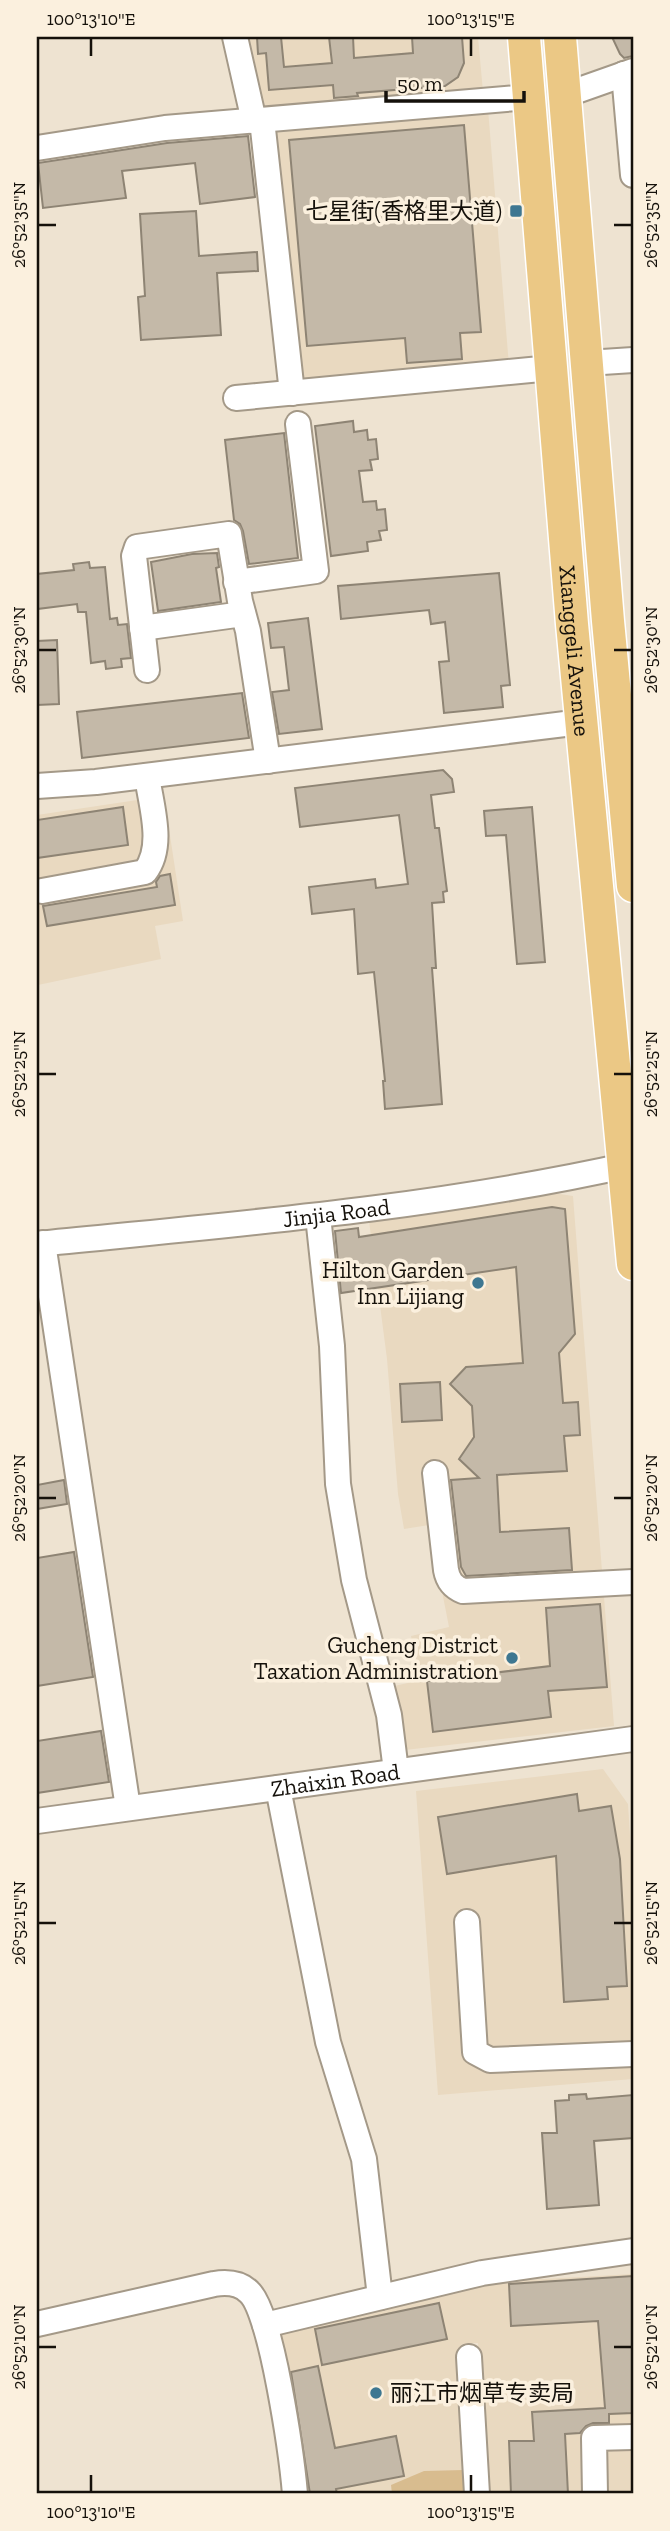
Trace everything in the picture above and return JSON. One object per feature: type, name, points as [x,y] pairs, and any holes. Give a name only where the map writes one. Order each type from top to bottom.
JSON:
[{"type":"main road","name":"Xianggeli Avenue","points":[[524,37],[581,722],[629,1165],[633,1264]]},
{"type":"main road","name":"Xianggeli Avenue","points":[[560,37],[633,886]]},
{"type":"street","points":[[235,37],[258,120],[292,393]]},
{"type":"street","points":[[565,95],[629,73],[633,173]]},
{"type":"street","points":[[37,148],[165,128],[529,97]]},
{"type":"street","points":[[587,363],[633,360]]},
{"type":"street","points":[[236,398],[551,368]]},
{"type":"street","points":[[236,582],[316,571],[298,424]]},
{"type":"street","points":[[147,670],[134,556],[137,547],[229,534],[236,582],[248,631],[268,761]]},
{"type":"street","points":[[142,628],[243,614]]},
{"type":"street","points":[[37,786],[146,776],[581,722]]},
{"type":"street","points":[[42,891],[145,872],[153,860],[156,842],[146,776]]},
{"type":"street","name":"Jinjia Road","points":[[40,1244],[318,1216],[446,1199],[629,1165]]},
{"type":"street","points":[[318,1216],[332,1346],[338,1484],[354,1580],[389,1715],[396,1771]]},
{"type":"street","points":[[40,1244],[128,1808]]},
{"type":"street","points":[[435,1473],[446,1570],[449,1580],[457,1589],[463,1591],[633,1581]]},
{"type":"street","name":"Zhaixin Road","points":[[37,1821],[633,1739]]},
{"type":"street","points":[[278,1788],[328,2042],[364,2159],[380,2297]]},
{"type":"street","points":[[467,1922],[475,2052],[490,2060],[633,2053]]},
{"type":"street","points":[[265,2325],[482,2273],[633,2251]]},
{"type":"street","points":[[37,2324],[222,2282],[240,2286],[252,2294],[265,2325],[285,2416],[295,2494]]},
{"type":"street","points":[[469,2357],[477,2494]]},
{"type":"street","points":[[595,2494],[594,2438],[633,2437]]},
{"type":"shaded area","points":[[246,37],[478,37],[483,92],[265,111]]},
{"type":"shaded area","points":[[488,109],[509,366],[295,386],[268,130]]},
{"type":"shaded area","points":[[164,796],[183,921],[155,926],[161,959],[38,985],[37,815]]},
{"type":"shaded area","points":[[553,1193],[573,1196],[614,1726],[405,1750],[390,1687],[421,1680],[411,1636],[449,1627],[429,1525],[404,1529],[398,1494],[387,1359],[369,1221]]},
{"type":"shaded area","points":[[603,1769],[628,1804],[633,1884],[633,2079],[438,2095],[416,1791]]},
{"type":"shaded area","points":[[633,2274],[633,2494],[486,2494],[478,2343],[462,2344],[471,2494],[300,2494],[275,2331],[507,2281]]},
{"type":"shaded area","points":[[464,2470],[464,2494],[392,2494],[391,2485],[424,2471]]},
{"type":"building","points":[[257,37],[281,37],[284,67],[332,63],[329,37],[353,37],[354,58],[413,53],[412,37],[462,37],[464,63],[458,77],[445,86],[357,93],[358,96],[334,98],[333,85],[269,90],[266,53],[258,54]]},
{"type":"building","points":[[612,37],[633,37],[633,56],[624,58]]},
{"type":"building","points":[[464,125],[481,332],[460,333],[462,359],[407,363],[405,338],[307,346],[289,140]]},
{"type":"building","points":[[248,136],[255,197],[200,204],[195,163],[122,171],[126,198],[43,208],[38,163],[167,143]]},
{"type":"building","points":[[196,211],[199,256],[257,252],[258,271],[217,273],[221,335],[141,340],[138,297],[145,296],[140,214]]},
{"type":"building","points":[[353,421],[354,432],[367,430],[368,440],[376,439],[378,459],[370,460],[372,470],[359,471],[363,502],[376,501],[377,510],[385,509],[387,530],[379,531],[381,540],[367,542],[368,551],[331,556],[315,426]]},
{"type":"building","points":[[284,433],[298,558],[249,564],[243,531],[240,524],[234,520],[225,440]]},
{"type":"building","points":[[217,553],[219,567],[216,568],[221,602],[158,611],[151,562],[192,554]]},
{"type":"building","points":[[89,562],[90,568],[105,567],[110,619],[117,618],[118,625],[127,624],[131,658],[121,659],[122,667],[106,669],[105,661],[91,663],[86,612],[78,612],[77,604],[37,609],[37,574],[74,570],[73,564]]},
{"type":"building","points":[[499,573],[510,685],[501,686],[503,707],[444,713],[439,662],[449,661],[445,622],[431,624],[429,610],[341,619],[338,586]]},
{"type":"building","points":[[308,618],[322,729],[279,734],[272,692],[289,690],[284,647],[271,648],[268,623]]},
{"type":"building","points":[[57,640],[59,704],[37,705],[37,641]]},
{"type":"building","points":[[242,693],[249,738],[82,758],[77,712]]},
{"type":"building","points":[[443,770],[452,779],[454,792],[431,795],[435,828],[439,828],[447,891],[443,892],[444,902],[432,903],[436,968],[432,968],[442,1104],[385,1109],[385,1081],[374,972],[358,974],[354,909],[312,914],[309,887],[375,879],[376,888],[408,884],[399,815],[300,827],[295,788]]},
{"type":"building","points":[[123,807],[128,845],[37,858],[37,820]]},
{"type":"building","points":[[532,807],[545,962],[517,964],[506,835],[486,836],[484,811]]},
{"type":"building","points":[[170,874],[175,905],[47,926],[43,906],[157,887],[156,882],[160,876]]},
{"type":"building","points":[[552,1207],[565,1209],[575,1334],[559,1353],[563,1403],[578,1402],[580,1435],[564,1436],[567,1471],[497,1475],[500,1532],[569,1528],[572,1570],[466,1576],[461,1567],[451,1480],[479,1478],[459,1459],[474,1437],[472,1406],[450,1384],[466,1367],[523,1363],[516,1267],[341,1293],[335,1231],[358,1228],[359,1237]]},
{"type":"building","points":[[440,1382],[442,1420],[402,1422],[400,1384]]},
{"type":"building","points":[[64,1480],[67,1504],[37,1509],[37,1485]]},
{"type":"building","points":[[74,1552],[93,1677],[37,1686],[37,1558]]},
{"type":"building","points":[[600,1604],[607,1687],[548,1691],[551,1717],[433,1732],[427,1681],[550,1666],[546,1608]]},
{"type":"building","points":[[101,1731],[109,1782],[37,1793],[37,1741]]},
{"type":"building","points":[[577,1794],[579,1811],[611,1806],[620,1859],[627,1986],[607,1987],[608,1999],[564,2002],[556,1856],[447,1874],[438,1817]]},
{"type":"building","points":[[586,2094],[587,2099],[633,2095],[633,2138],[594,2141],[599,2205],[547,2209],[542,2133],[557,2133],[555,2101],[569,2100],[569,2095]]},
{"type":"building","points":[[633,2276],[633,2413],[609,2414],[609,2423],[593,2423],[580,2433],[565,2434],[568,2494],[511,2494],[509,2441],[534,2441],[532,2412],[605,2408],[598,2321],[511,2326],[509,2284]]},
{"type":"building","points":[[439,2303],[447,2339],[322,2365],[315,2329]]},
{"type":"building","points":[[318,2366],[335,2448],[396,2436],[404,2476],[336,2489],[337,2494],[310,2494],[291,2372]]},
{"type":"place","name":"七星街(香格里大道)","points":[[516,211]]},
{"type":"place","name":"Hilton Garden Inn Lijiang","points":[[478,1283]]},
{"type":"place","name":"Gucheng District Taxation Administration","points":[[512,1658]]},
{"type":"place","name":"丽江市烟草专卖局","points":[[376,2393]]}]
